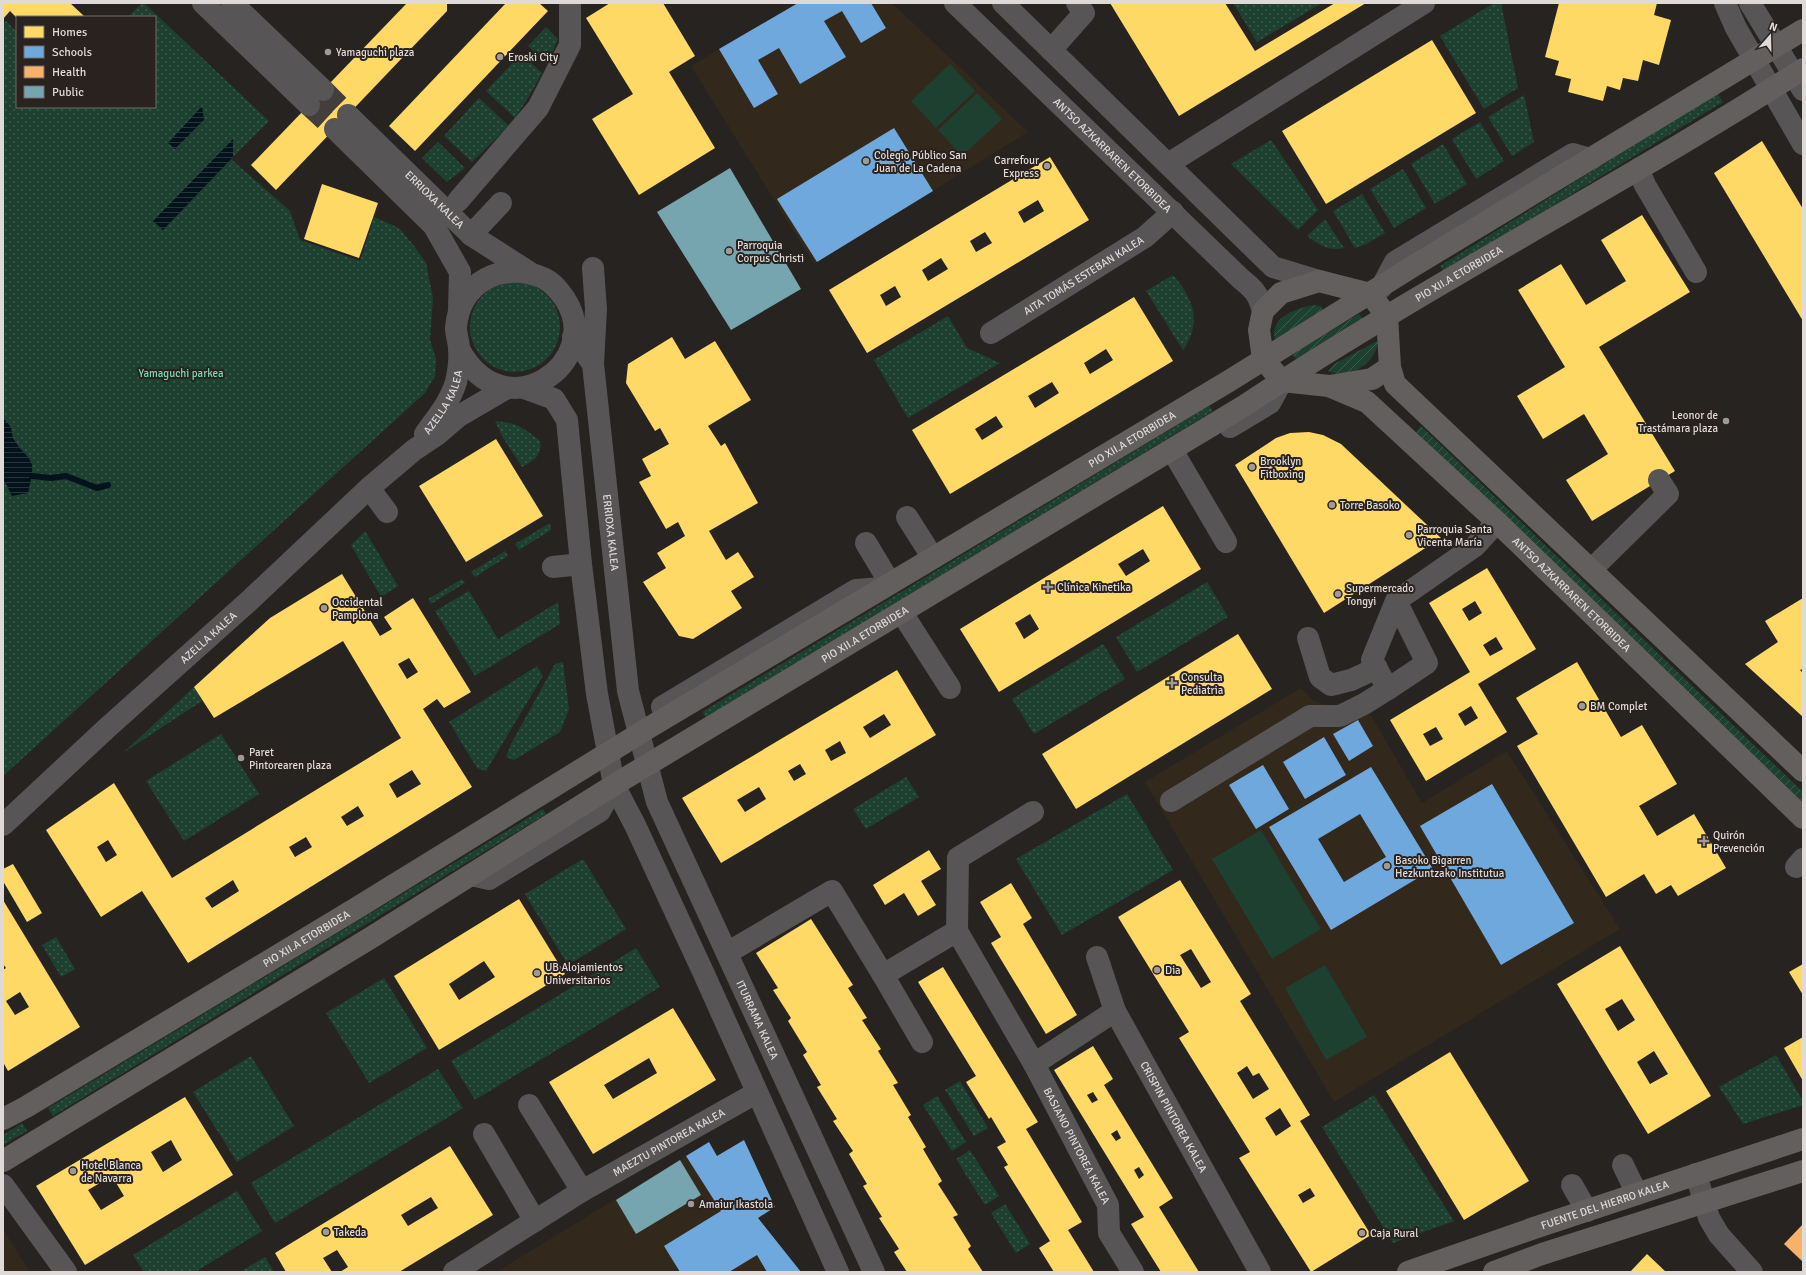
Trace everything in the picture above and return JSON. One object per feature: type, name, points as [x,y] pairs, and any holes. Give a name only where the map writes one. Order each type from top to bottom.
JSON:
[{"type":"main road","name":"PIO XII.A ETORBIDEA","points":[[3,1119],[33,1103],[355,909],[644,730],[1263,359],[1755,60],[1793,34]]},
{"type":"main road","name":"PIO XII.A ETORBIDEA","points":[[3,1161],[471,875],[614,785],[1143,467],[1174,454],[1282,381],[1388,316],[1772,89],[1800,78]]},
{"type":"main road","points":[[1282,381],[1263,359],[1259,330],[1263,311],[1281,293],[1319,281],[1375,291],[1388,316],[1390,367],[1395,384],[1803,771]]},
{"type":"main road","name":"ANTSO AZKARRAREN ETORBIDEA","points":[[1282,381],[1329,386],[1372,379],[1390,367]]},
{"type":"main road","name":"ANTSO AZKARRAREN ETORBIDEA","points":[[1329,386],[1367,402],[1497,522],[1803,818]]},
{"type":"main road","name":"FUENTE DEL HIERRO KALEA","points":[[1408,1272],[1803,1139]]},
{"type":"main road","points":[[1494,1272],[1523,1268],[1542,1254],[1803,1171]]},
{"type":"street","points":[[203,3],[316,98],[232,3]]},
{"type":"street","points":[[458,201],[538,108],[570,45],[570,3]]},
{"type":"street","name":"ANTSO AZKARRAREN ETORBIDEA","points":[[955,3],[1258,294],[1263,311]]},
{"type":"street","points":[[1003,3],[1273,267],[1319,281]]},
{"type":"street","points":[[1051,50],[1084,13],[1077,3]]},
{"type":"street","points":[[1168,164],[1424,3]]},
{"type":"street","points":[[1725,3],[1736,28],[1803,144]]},
{"type":"street","points":[[1750,3],[1793,34],[1800,78]]},
{"type":"street","name":"ERRIOXA KALEA","points":[[459,310],[460,272],[434,226],[341,122],[471,235],[530,272]]},
{"type":"street","points":[[1638,169],[1645,185],[1696,272]]},
{"type":"street","points":[[471,235],[501,203]]},
{"type":"street","name":"AITA TOMÁS ESTEBAN KALEA","points":[[991,334],[1145,237],[1173,212]]},
{"type":"street","name":"ERRIOXA KALEA","points":[[592,268],[596,309],[593,364],[628,691],[644,730]]},
{"type":"street","points":[[516,388],[542,382],[557,371],[568,355],[573,337],[573,320],[568,304],[559,290],[546,279],[530,272],[513,270],[495,274],[480,282],[467,294],[459,310],[456,330],[459,349],[467,363],[478,375],[492,383],[516,388],[554,400],[567,420],[581,564],[597,694],[614,785],[635,825],[704,974],[756,1093],[838,1272]]},
{"type":"street","points":[[573,337],[593,364]]},
{"type":"street","name":"AZELLA KALEA","points":[[414,450],[448,402],[456,381],[459,349]]},
{"type":"street","name":"AZELLA KALEA","points":[[3,825],[113,723],[249,601],[369,488],[414,450],[438,434],[459,416],[516,388]]},
{"type":"street","points":[[1174,454],[1226,542]]},
{"type":"street","points":[[1591,570],[1668,494],[1659,480]]},
{"type":"street","points":[[369,488],[387,512]]},
{"type":"street","points":[[907,517],[933,558]]},
{"type":"street","points":[[1388,689],[1372,660],[1396,602],[1475,546],[1497,522]]},
{"type":"street","points":[[866,543],[886,586]]},
{"type":"street","points":[[553,567],[581,564]]},
{"type":"street","points":[[1171,801],[1310,716],[1340,716],[1364,704],[1427,663],[1396,602]]},
{"type":"street","points":[[902,613],[950,688]]},
{"type":"street","points":[[1308,638],[1320,677],[1331,685],[1351,680],[1377,668]]},
{"type":"street","points":[[644,730],[649,765]]},
{"type":"street","name":"ITURRAMA KALEA","points":[[649,765],[652,784],[661,811],[874,1272]]},
{"type":"street","points":[[600,811],[614,785]]},
{"type":"street","points":[[471,875],[489,879],[600,811],[614,807],[627,812]]},
{"type":"street","points":[[883,975],[957,931],[958,858],[1033,812]]},
{"type":"street","points":[[727,953],[832,891],[922,1042]]},
{"type":"street","name":"BASIANO PINTOREA KALEA","points":[[957,931],[1034,1064],[1108,1205],[1109,1233],[1133,1272]]},
{"type":"street","name":"CRISPIN PINTOREA KALEA","points":[[1097,957],[1115,1011],[1260,1272]]},
{"type":"street","points":[[1034,1064],[1115,1011]]},
{"type":"street","name":"MAEZTU PINTOREA KALEA","points":[[454,1272],[582,1191],[756,1093]]},
{"type":"street","points":[[529,1105],[582,1191]]},
{"type":"street","points":[[484,1134],[535,1221]]},
{"type":"street","points":[[1623,1166],[1637,1194]]},
{"type":"street","points":[[1696,1174],[1703,1202],[1709,1218],[1719,1235],[1752,1272]]},
{"type":"street","points":[[3,1185],[66,1272]]},
{"type":"street","points":[[1572,1185],[1587,1211]]},
{"type":"shaded area","name":"Colegio Público San Juan de La Cadena","points":[[798,3],[892,3],[1028,132],[814,264],[691,66]]},
{"type":"shaded area","name":"Basoko Bigarren Hezkuntzako Institutua","points":[[1301,688],[1314,701],[1327,706],[1361,698],[1422,803],[1507,751],[1620,929],[1334,1102],[1145,782]]},
{"type":"shaded area","name":"Amaiur Ikastola","points":[[744,1140],[775,1207],[758,1218],[801,1272],[496,1272],[709,1142],[717,1156]]},
{"type":"shaded area","points":[[3,1229],[30,1272],[3,1272]]},
{"type":"green space","name":"Yamaguchi parkea","points":[[142,3],[144,3],[269,121],[231,159],[290,211],[300,240],[360,261],[374,217],[399,228],[426,263],[433,298],[430,340],[436,359],[435,376],[425,393],[3,776],[3,24],[6,21],[16,31],[16,108],[156,108],[156,16],[129,16]]},
{"type":"green space","points":[[1233,3],[1322,3],[1257,42]]},
{"type":"green space","points":[[1494,3],[1501,3],[1518,88],[1484,109],[1440,36]]},
{"type":"green space","points":[[546,27],[558,39],[547,64],[528,46]]},
{"type":"green space","points":[[521,54],[542,73],[515,118],[486,91]]},
{"type":"green space","points":[[950,64],[975,91],[936,128],[911,101]]},
{"type":"green space","points":[[977,93],[1002,119],[962,156],[938,130]]},
{"type":"green space","points":[[1717,93],[1723,102],[1444,272],[1440,266]]},
{"type":"green space","points":[[1524,95],[1534,142],[1512,156],[1488,117]]},
{"type":"green space","points":[[479,98],[509,126],[472,162],[444,136]]},
{"type":"green space","points":[[1480,122],[1504,161],[1476,179],[1452,139]]},
{"type":"green space","points":[[1271,140],[1318,210],[1298,230],[1231,164]]},
{"type":"green space","points":[[438,142],[465,168],[447,182],[422,158]]},
{"type":"green space","points":[[1443,144],[1467,184],[1435,204],[1411,164]]},
{"type":"green space","points":[[1403,169],[1426,208],[1394,228],[1370,189]]},
{"type":"green space","points":[[1362,194],[1385,233],[1366,244],[1355,248],[1333,211]]},
{"type":"green space","points":[[1325,219],[1344,248],[1329,248],[1307,236]]},
{"type":"green space","points":[[1173,275],[1186,293],[1193,311],[1194,321],[1192,330],[1189,340],[1183,350],[1146,291]]},
{"type":"green space","points":[[515,282],[532,285],[547,295],[557,310],[560,327],[557,344],[547,359],[532,369],[515,372],[498,369],[483,359],[473,344],[470,327],[473,310],[483,295],[498,285]]},
{"type":"green space","points":[[1314,305],[1321,306],[1323,311],[1275,339],[1274,332],[1276,325],[1280,320],[1293,311]]},
{"type":"green space","points":[[1359,314],[1364,321],[1297,361],[1292,354]]},
{"type":"green space","points":[[948,316],[967,348],[1000,363],[908,418],[874,360]]},
{"type":"green space","points":[[1377,341],[1378,343],[1371,358],[1359,369],[1344,374],[1328,371],[1334,364]]},
{"type":"green space","points":[[1209,406],[1213,411],[706,718],[702,712]]},
{"type":"green space","points":[[495,421],[520,426],[540,441],[540,450],[537,457],[522,467],[502,436]]},
{"type":"green space","points":[[1421,426],[1803,792],[1803,803],[1416,432]]},
{"type":"green space","points":[[550,523],[551,530],[519,550],[515,544]]},
{"type":"green space","points":[[365,531],[398,586],[381,597],[351,545]]},
{"type":"green space","points":[[505,551],[508,556],[475,577],[471,572]]},
{"type":"green space","points":[[462,579],[465,583],[431,604],[428,599]]},
{"type":"green space","points":[[1207,582],[1228,617],[1137,672],[1116,637]]},
{"type":"green space","points":[[469,591],[498,639],[558,602],[560,624],[475,676],[435,611]]},
{"type":"green space","points":[[1103,644],[1125,679],[1034,734],[1012,699]]},
{"type":"green space","points":[[563,662],[569,709],[560,732],[514,760],[506,757],[511,744],[555,664]]},
{"type":"green space","points":[[537,666],[543,676],[486,771],[477,768],[449,722]]},
{"type":"green space","points":[[194,687],[202,701],[123,753]]},
{"type":"green space","points":[[221,734],[259,794],[184,841],[146,781]]},
{"type":"green space","points":[[906,777],[919,797],[866,829],[853,809]]},
{"type":"green space","points":[[1127,794],[1173,870],[1062,935],[1016,859]]},
{"type":"green space","points":[[543,809],[546,814],[53,1116],[48,1108]]},
{"type":"green space","points":[[1261,830],[1321,929],[1272,959],[1212,859]]},
{"type":"green space","points":[[583,859],[626,929],[568,965],[525,894]]},
{"type":"green space","points":[[56,937],[75,969],[61,977],[42,945]]},
{"type":"green space","points":[[636,948],[660,987],[475,1100],[451,1061]]},
{"type":"green space","points":[[1325,965],[1367,1037],[1326,1060],[1285,988]]},
{"type":"green space","points":[[384,978],[427,1048],[369,1083],[326,1013]]},
{"type":"green space","points":[[1776,1055],[1803,1101],[1803,1105],[1743,1124],[1719,1087]]},
{"type":"green space","points":[[251,1056],[294,1126],[237,1162],[193,1092]]},
{"type":"green space","points":[[438,1069],[463,1108],[275,1223],[251,1183]]},
{"type":"green space","points":[[960,1081],[988,1128],[974,1136],[945,1090]]},
{"type":"green space","points":[[1374,1095],[1454,1221],[1393,1243],[1322,1127]]},
{"type":"green space","points":[[937,1096],[966,1142],[952,1151],[923,1105]]},
{"type":"green space","points":[[22,1123],[27,1131],[3,1145],[3,1135]]},
{"type":"green space","points":[[970,1150],[999,1196],[985,1205],[956,1159]]},
{"type":"green space","points":[[237,1191],[262,1231],[195,1272],[144,1272],[133,1255]]},
{"type":"green space","points":[[1005,1204],[1030,1244],[1016,1253],[991,1213]]},
{"type":"green space","points":[[265,1257],[274,1272],[240,1272]]},
{"type":"water","points":[[202,106],[204,120],[175,149],[168,143]]},
{"type":"water","points":[[233,139],[233,157],[163,230],[153,221]]},
{"type":"water","points":[[3,418],[11,427],[14,440],[17,445],[28,457],[32,465],[32,475],[28,493],[12,496],[3,478]]},
{"type":"building: Homes","points":[[3,3],[70,3],[84,16],[16,17],[10,11],[3,19]]},
{"type":"building: Homes","points":[[407,3],[447,3],[447,11],[276,190],[251,165]]},
{"type":"building: Homes","points":[[506,3],[539,3],[548,11],[415,151],[389,126]]},
{"type":"building: Homes","points":[[610,3],[663,3],[695,56],[669,72],[715,148],[639,195],[592,119],[633,94],[586,18]]},
{"type":"building: Homes","points":[[1110,3],[1225,3],[1255,51],[1335,3],[1366,3],[1179,116]]},
{"type":"building: Homes","points":[[1559,3],[1657,3],[1654,15],[1671,20],[1659,65],[1643,60],[1638,81],[1623,78],[1620,90],[1607,86],[1603,101],[1568,92],[1571,79],[1555,75],[1559,61],[1545,57]]},
{"type":"building: Homes","points":[[1432,40],[1476,113],[1326,204],[1282,131]]},
{"type":"building: Homes","points":[[1762,141],[1803,209],[1803,321],[1714,173]]},
{"type":"building: Homes","points":[[1050,157],[1089,220],[867,353],[829,290]],"holes":[[[1038,200],[1044,211],[1024,223],[1018,212]],[[985,232],[992,243],[976,252],[970,241]],[[941,258],[948,269],[928,281],[922,270]],[[895,286],[901,297],[886,306],[880,295]]]},
{"type":"building: Homes","points":[[322,184],[378,203],[359,258],[304,239]]},
{"type":"building: Homes","points":[[1642,215],[1690,292],[1599,347],[1675,471],[1592,521],[1566,480],[1608,454],[1584,414],[1543,439],[1517,396],[1565,367],[1518,290],[1561,264],[1586,305],[1626,281],[1601,240]]},
{"type":"building: Homes","points":[[1134,297],[1173,361],[950,494],[912,430]],"holes":[[[1106,349],[1113,360],[1090,374],[1084,363]],[[1052,382],[1059,393],[1035,408],[1028,396]],[[996,416],[1003,427],[982,440],[975,429]]]},
{"type":"building: Homes","points":[[672,337],[685,359],[715,341],[751,400],[708,426],[721,446],[725,443],[758,503],[709,531],[726,560],[738,552],[754,577],[731,591],[742,608],[693,639],[679,636],[643,582],[666,568],[657,553],[685,536],[678,522],[666,529],[639,482],[651,476],[642,459],[669,444],[660,428],[655,431],[626,383],[628,364]]},
{"type":"building: Homes","name":"Torre Basoko","points":[[1309,432],[1323,435],[1341,444],[1441,538],[1324,613],[1235,465],[1276,438],[1290,433]]},
{"type":"building: Homes","points":[[496,439],[543,516],[466,562],[419,486]]},
{"type":"building: Homes","points":[[1163,506],[1201,569],[999,692],[960,629]],"holes":[[[1143,549],[1150,561],[1126,576],[1118,564]],[[1030,614],[1039,629],[1024,639],[1015,623]]]},
{"type":"building: Homes","points":[[1487,568],[1536,649],[1478,684],[1507,732],[1426,781],[1390,720],[1470,672],[1429,603]],"holes":[[[1475,601],[1482,613],[1469,621],[1462,609]],[[1496,637],[1503,649],[1490,656],[1483,645]],[[1471,706],[1478,718],[1465,726],[1458,714]],[[1436,727],[1443,739],[1430,746],[1423,734]]]},
{"type":"building: Homes","points":[[342,574],[380,636],[392,629],[384,617],[413,598],[471,692],[444,708],[437,699],[423,709],[472,787],[188,963],[142,891],[101,917],[46,830],[114,783],[172,878],[401,738],[343,641],[214,718],[194,687],[270,618]],"holes":[[[409,658],[418,672],[407,679],[398,664]],[[412,770],[421,784],[397,798],[389,784]],[[358,806],[364,816],[347,826],[341,817]],[[306,837],[312,847],[295,857],[289,847]],[[108,840],[117,855],[106,862],[97,847]],[[233,880],[239,891],[212,908],[205,898]]]},
{"type":"building: Homes","points":[[1803,598],[1803,669],[1800,670],[1803,673],[1803,717],[1745,664],[1778,642],[1765,621]]},
{"type":"building: Homes","points":[[1238,634],[1272,689],[1076,809],[1042,754]]},
{"type":"building: Homes","points":[[1577,662],[1621,737],[1642,725],[1677,784],[1639,806],[1657,836],[1694,814],[1726,868],[1678,896],[1671,885],[1656,894],[1644,874],[1606,897],[1517,746],[1538,734],[1516,698]]},
{"type":"building: Homes","points":[[897,670],[936,735],[721,863],[682,798]],"holes":[[[884,714],[891,725],[870,738],[863,727]],[[840,741],[846,753],[831,761],[825,750]],[[800,764],[806,774],[794,781],[788,771]],[[759,787],[766,799],[745,812],[737,800]]]},
{"type":"building: Homes","points":[[929,850],[941,869],[921,881],[936,905],[918,916],[904,893],[885,905],[873,885]]},
{"type":"building: Homes","points":[[13,864],[42,913],[27,922],[3,881],[3,869]]},
{"type":"building: Homes","points":[[1180,880],[1251,994],[1240,1001],[1310,1115],[1300,1121],[1371,1235],[1311,1272],[1239,1158],[1250,1152],[1179,1038],[1189,1032],[1118,917]],"holes":[[[1191,949],[1211,982],[1201,988],[1180,955]],[[1247,1066],[1253,1076],[1259,1073],[1269,1089],[1253,1099],[1237,1073]],[[1280,1108],[1291,1126],[1276,1136],[1265,1118]],[[1310,1188],[1315,1196],[1303,1203],[1298,1195]]]},
{"type":"building: Homes","points":[[1011,883],[1032,918],[1023,924],[1077,1015],[1046,1034],[991,943],[1001,937],[980,902]]},
{"type":"building: Homes","points":[[519,899],[565,974],[439,1050],[394,976]],"holes":[[[484,961],[495,977],[459,1000],[449,984]]]},
{"type":"building: Homes","points":[[3,900],[80,1027],[8,1071],[3,1062],[3,970],[6,968],[3,964]],"holes":[[[20,992],[29,1007],[15,1015],[6,1001]]]},
{"type":"building: Homes","points":[[811,919],[853,985],[848,988],[867,1018],[862,1020],[881,1049],[878,1051],[898,1083],[893,1085],[911,1115],[908,1117],[926,1147],[923,1149],[942,1181],[938,1184],[958,1215],[953,1217],[971,1246],[968,1249],[983,1272],[907,1272],[894,1252],[899,1249],[879,1218],[882,1217],[863,1186],[867,1184],[849,1154],[853,1151],[833,1121],[837,1119],[817,1087],[821,1085],[803,1055],[807,1052],[788,1021],[791,1018],[773,990],[778,988],[756,953]]},
{"type":"building: Homes","points":[[1620,946],[1711,1096],[1648,1134],[1557,984]],"holes":[[[1622,999],[1635,1020],[1618,1031],[1605,1009]],[[1654,1051],[1668,1074],[1650,1084],[1637,1062]]]},
{"type":"building: Homes","points":[[1803,964],[1803,995],[1789,972]]},
{"type":"building: Homes","points":[[943,967],[1038,1122],[1026,1129],[1082,1222],[1068,1230],[1094,1272],[1054,1272],[1039,1248],[1050,1241],[1004,1167],[1008,1165],[997,1147],[1006,1142],[991,1117],[989,1119],[966,1082],[976,1076],[918,982]]},
{"type":"building: Homes","points":[[673,1008],[716,1080],[593,1154],[549,1082]],"holes":[[[649,1058],[657,1073],[613,1099],[604,1085]]]},
{"type":"building: Homes","points":[[1803,1037],[1803,1081],[1784,1048]]},
{"type":"building: Homes","points":[[1093,1046],[1113,1079],[1104,1085],[1173,1198],[1159,1207],[1199,1272],[1161,1272],[1131,1224],[1144,1217],[1054,1070]],"holes":[[[1093,1092],[1098,1100],[1092,1103],[1087,1095]],[[1117,1130],[1121,1138],[1116,1141],[1111,1134]],[[1139,1167],[1144,1175],[1139,1179],[1134,1170]]]},
{"type":"building: Homes","points":[[1450,1052],[1529,1181],[1464,1220],[1386,1091]]},
{"type":"building: Homes","points":[[185,1097],[233,1175],[85,1265],[36,1186]],"holes":[[[171,1140],[182,1160],[163,1172],[151,1152]],[[112,1176],[124,1196],[101,1210],[88,1190]]]},
{"type":"building: Homes","points":[[450,1146],[493,1215],[399,1272],[340,1272],[348,1267],[337,1250],[323,1258],[332,1272],[286,1272],[275,1253]],"holes":[[[431,1197],[438,1208],[408,1226],[401,1215]]]},
{"type":"building: Homes","points":[[1647,1254],[1666,1272],[1630,1272]]},
{"type":"building: Schools","points":[[798,3],[871,3],[886,28],[861,43],[842,11],[824,21],[846,57],[800,84],[779,48],[758,60],[778,94],[754,108],[719,49]]},
{"type":"building: Schools","points":[[894,128],[933,191],[817,262],[777,199]]},
{"type":"building: Schools","points":[[1358,720],[1373,746],[1349,761],[1333,734]]},
{"type":"building: Schools","points":[[1324,737],[1346,775],[1305,799],[1283,762]]},
{"type":"building: Schools","points":[[1263,765],[1289,809],[1256,829],[1229,785]]},
{"type":"building: Schools","points":[[1371,767],[1433,869],[1331,930],[1269,827]],"holes":[[[1360,814],[1386,857],[1344,882],[1318,839]]]},
{"type":"building: Schools","points":[[1492,784],[1574,923],[1501,965],[1420,826]]},
{"type":"building: Schools","points":[[744,1140],[775,1207],[758,1218],[801,1272],[767,1272],[757,1255],[729,1272],[680,1272],[664,1246],[721,1211],[686,1156],[709,1142],[717,1156]]},
{"type":"building: Health","points":[[1803,1224],[1803,1262],[1784,1244]]},
{"type":"building: Public","name":"Parroquia Corpus Christi","points":[[730,168],[801,289],[731,330],[657,212]]},
{"type":"building: Public","points":[[680,1160],[701,1195],[636,1234],[616,1200]]},
{"type":"waterway","points":[[32,476],[51,478],[66,476],[97,488],[108,485]]},
{"type":"tunnel","points":[[323,90],[348,115]]},
{"type":"tunnel","points":[[309,105],[335,129]]},
{"type":"place","name":"Yamaguchi plaza","points":[[328,52]]},
{"type":"place","name":"Eroski City","points":[[500,57]]},
{"type":"place","name":"Colegio Público San Juan de La Cadena","points":[[866,161]]},
{"type":"place","name":"Carrefour Express","points":[[1047,166]]},
{"type":"place","name":"Parroquia Corpus Christi","points":[[729,251]]},
{"type":"place","name":"Leonor de Trastámara plaza","points":[[1726,421]]},
{"type":"place","name":"Brooklyn Fitboxing","points":[[1252,467]]},
{"type":"place","name":"Torre Basoko","points":[[1332,505]]},
{"type":"place","name":"Parroquia Santa Vicenta María","points":[[1409,535]]},
{"type":"place","name":"Clínica Kinetika","points":[[1048,587]]},
{"type":"place","name":"Supermercado Tongyi","points":[[1338,594]]},
{"type":"place","name":"Occidental Pamplona","points":[[324,608]]},
{"type":"place","name":"Consulta Pediatria","points":[[1172,683]]},
{"type":"place","name":"BM Complet","points":[[1582,706]]},
{"type":"place","name":"Paret Pintorearen plaza","points":[[241,758]]},
{"type":"place","name":"Quirón Prevención","points":[[1704,841]]},
{"type":"place","name":"Basoko Bigarren Hezkuntzako Institutua","points":[[1387,866]]},
{"type":"place","name":"Dia","points":[[1157,970]]},
{"type":"place","name":"UB Alojamientos Universitarios","points":[[537,973]]},
{"type":"place","name":"Hotel Blanca de Navarra","points":[[73,1171]]},
{"type":"place","name":"Amaiur Ikastola","points":[[691,1204]]},
{"type":"place","name":"Takeda","points":[[326,1232]]},
{"type":"place","name":"Caja Rural","points":[[1362,1233]]}]
